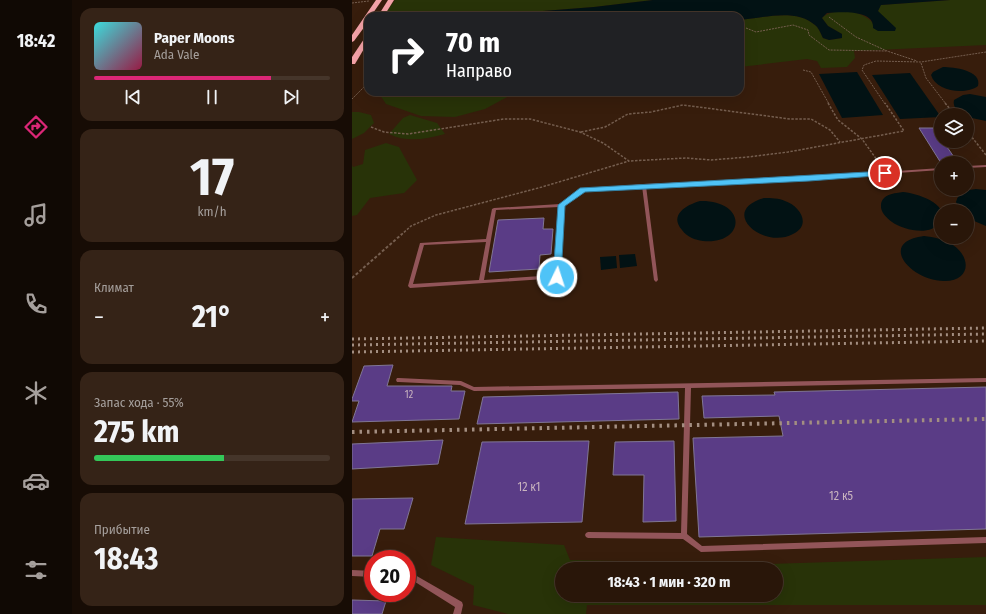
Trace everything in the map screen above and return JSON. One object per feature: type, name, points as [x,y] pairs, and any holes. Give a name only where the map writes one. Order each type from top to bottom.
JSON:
[{"type":"highway","points":[[371,12],[379,0]]},
{"type":"highway","points":[[384,12],[391,0]]},
{"type":"highway","points":[[352,40],[364,22]]},
{"type":"highway","points":[[352,62],[364,43]]},
{"type":"lane","points":[[974,167],[986,166]]},
{"type":"lane","points":[[481,282],[494,209],[562,205],[583,190],[644,185],[809,178],[934,170]]},
{"type":"lane","points":[[644,185],[656,280]]},
{"type":"lane","points":[[489,240],[422,244],[410,286],[557,277],[562,205]]},
{"type":"lane","points":[[399,380],[461,383],[474,390],[986,380]]},
{"type":"lane","points":[[684,536],[688,386]]},
{"type":"lane","points":[[588,535],[684,536],[701,549],[986,540]]},
{"type":"lane","points":[[352,573],[364,574]]},
{"type":"lane","points":[[416,579],[459,605],[457,614]]},
{"type":"path","points":[[352,2],[362,2]]},
{"type":"path","points":[[829,17],[856,37],[887,51],[921,62]]},
{"type":"path","points":[[744,28],[756,32],[793,25],[808,30],[809,35],[829,50],[887,51]]},
{"type":"path","points":[[352,278],[411,226],[436,215],[542,187],[629,161],[686,158],[711,160],[748,157],[840,143],[904,131],[862,70],[864,65],[876,61],[921,62],[986,52]]},
{"type":"path","points":[[921,62],[926,78],[950,108]]},
{"type":"path","points":[[803,70],[811,72],[838,120],[862,139],[885,173]]},
{"type":"path","points":[[352,99],[364,87]]},
{"type":"path","points":[[580,132],[605,126],[628,114],[651,112],[683,105],[790,119],[811,119],[830,130],[840,143]]},
{"type":"path","points":[[371,127],[384,132],[408,134],[504,119],[530,120],[580,132],[603,143],[629,161]]},
{"type":"path","points":[[974,140],[986,155]]},
{"type":"green space","points":[[395,0],[653,0],[594,7],[530,12],[386,12]]},
{"type":"green space","points":[[950,0],[986,0],[986,45],[854,51],[855,58],[847,67],[821,68],[817,61],[807,59],[744,67],[744,19],[779,15],[798,17],[815,25],[819,29],[823,38],[829,40],[842,38],[842,34],[828,26],[822,18],[827,14],[849,11],[864,16],[874,25],[880,5]]},
{"type":"green space","points":[[381,96],[509,96],[485,109],[455,117],[421,116],[386,104]]},
{"type":"green space","points":[[352,112],[371,115],[374,123],[364,133],[352,139]]},
{"type":"green space","points":[[410,115],[437,123],[445,134],[424,139],[410,139],[396,137],[389,134],[403,118]]},
{"type":"green space","points":[[386,143],[399,147],[417,180],[404,193],[370,198],[357,215],[352,216],[352,165],[353,167],[363,164],[365,150]]},
{"type":"green space","points":[[436,537],[564,545],[570,560],[670,562],[555,562],[555,602],[783,602],[783,564],[986,557],[986,605],[587,605],[586,614],[508,614],[473,605],[474,586],[431,565]]},
{"type":"shaded area","points":[[653,0],[950,0],[881,5],[878,11],[896,28],[895,31],[878,31],[873,28],[872,22],[868,18],[855,13],[827,13],[822,18],[828,26],[842,34],[842,38],[829,40],[823,38],[816,26],[807,20],[789,15],[744,19],[744,12],[530,12],[594,7]]},
{"type":"shaded area","points":[[943,67],[966,70],[976,76],[978,86],[973,89],[959,91],[939,85],[934,81],[931,75],[933,72]]},
{"type":"shaded area","points":[[857,72],[883,115],[842,118],[819,74]]},
{"type":"shaded area","points":[[910,73],[935,108],[934,117],[900,119],[872,75]]},
{"type":"shaded area","points":[[970,94],[986,97],[986,121],[974,118],[974,108],[955,108],[954,100],[963,95]]},
{"type":"shaded area","points":[[974,189],[986,190],[986,226],[974,221],[974,204],[957,204],[956,202],[958,196],[974,196]]},
{"type":"shaded area","points":[[903,192],[915,194],[936,204],[934,204],[934,228],[924,231],[917,231],[897,225],[886,217],[881,208],[882,201],[886,196]]},
{"type":"shaded area","points":[[764,198],[780,199],[795,207],[802,216],[803,221],[799,230],[793,234],[781,238],[769,237],[750,227],[745,219],[745,211],[751,204]]},
{"type":"shaded area","points":[[700,201],[716,203],[727,207],[733,214],[736,222],[734,230],[727,236],[717,240],[703,241],[686,235],[678,225],[678,215],[689,205]]},
{"type":"shaded area","points":[[924,236],[934,238],[934,244],[953,245],[963,256],[966,268],[964,273],[953,280],[945,281],[933,280],[911,269],[904,261],[901,253],[902,246],[910,240]]},
{"type":"shaded area","points":[[635,254],[637,266],[620,268],[619,255]]},
{"type":"shaded area","points":[[616,256],[617,268],[601,270],[600,257]]},
{"type":"pier","points":[[356,22],[364,22],[364,44],[352,44],[352,28]]},
{"type":"building","points":[[919,128],[934,128],[934,148],[948,148],[953,156],[937,156]]},
{"type":"building","points":[[544,218],[543,229],[553,229],[551,254],[540,255],[539,269],[489,272],[498,220]]},
{"type":"building","points":[[393,365],[387,386],[452,386],[451,391],[465,391],[459,419],[352,422],[359,401],[352,401],[352,399],[364,366]]},
{"type":"building","points":[[986,387],[986,529],[699,537],[693,438],[783,436],[779,416],[704,418],[702,396],[775,395],[774,392]]},
{"type":"building","points":[[678,392],[679,419],[477,424],[483,397]]},
{"type":"building","points":[[443,440],[438,464],[352,469],[352,444]]},
{"type":"building","points":[[589,441],[582,522],[465,524],[482,442]]},
{"type":"building","points":[[674,441],[676,521],[643,522],[644,475],[613,475],[615,442]]},
{"type":"building","points":[[413,498],[404,529],[380,529],[374,550],[364,550],[364,556],[352,556],[352,499]]},
{"type":"building","points":[[352,600],[364,600],[364,602],[386,602],[382,614],[352,614]]},
{"type":"railway","points":[[352,339],[986,328]]},
{"type":"railway","points":[[352,345],[986,334]]},
{"type":"railway","points":[[352,352],[986,341]]},
{"type":"railway","points":[[352,432],[986,419]]},
{"type":"route","points":[[557,277],[562,205],[583,190],[644,185],[809,178],[885,173]]}]
